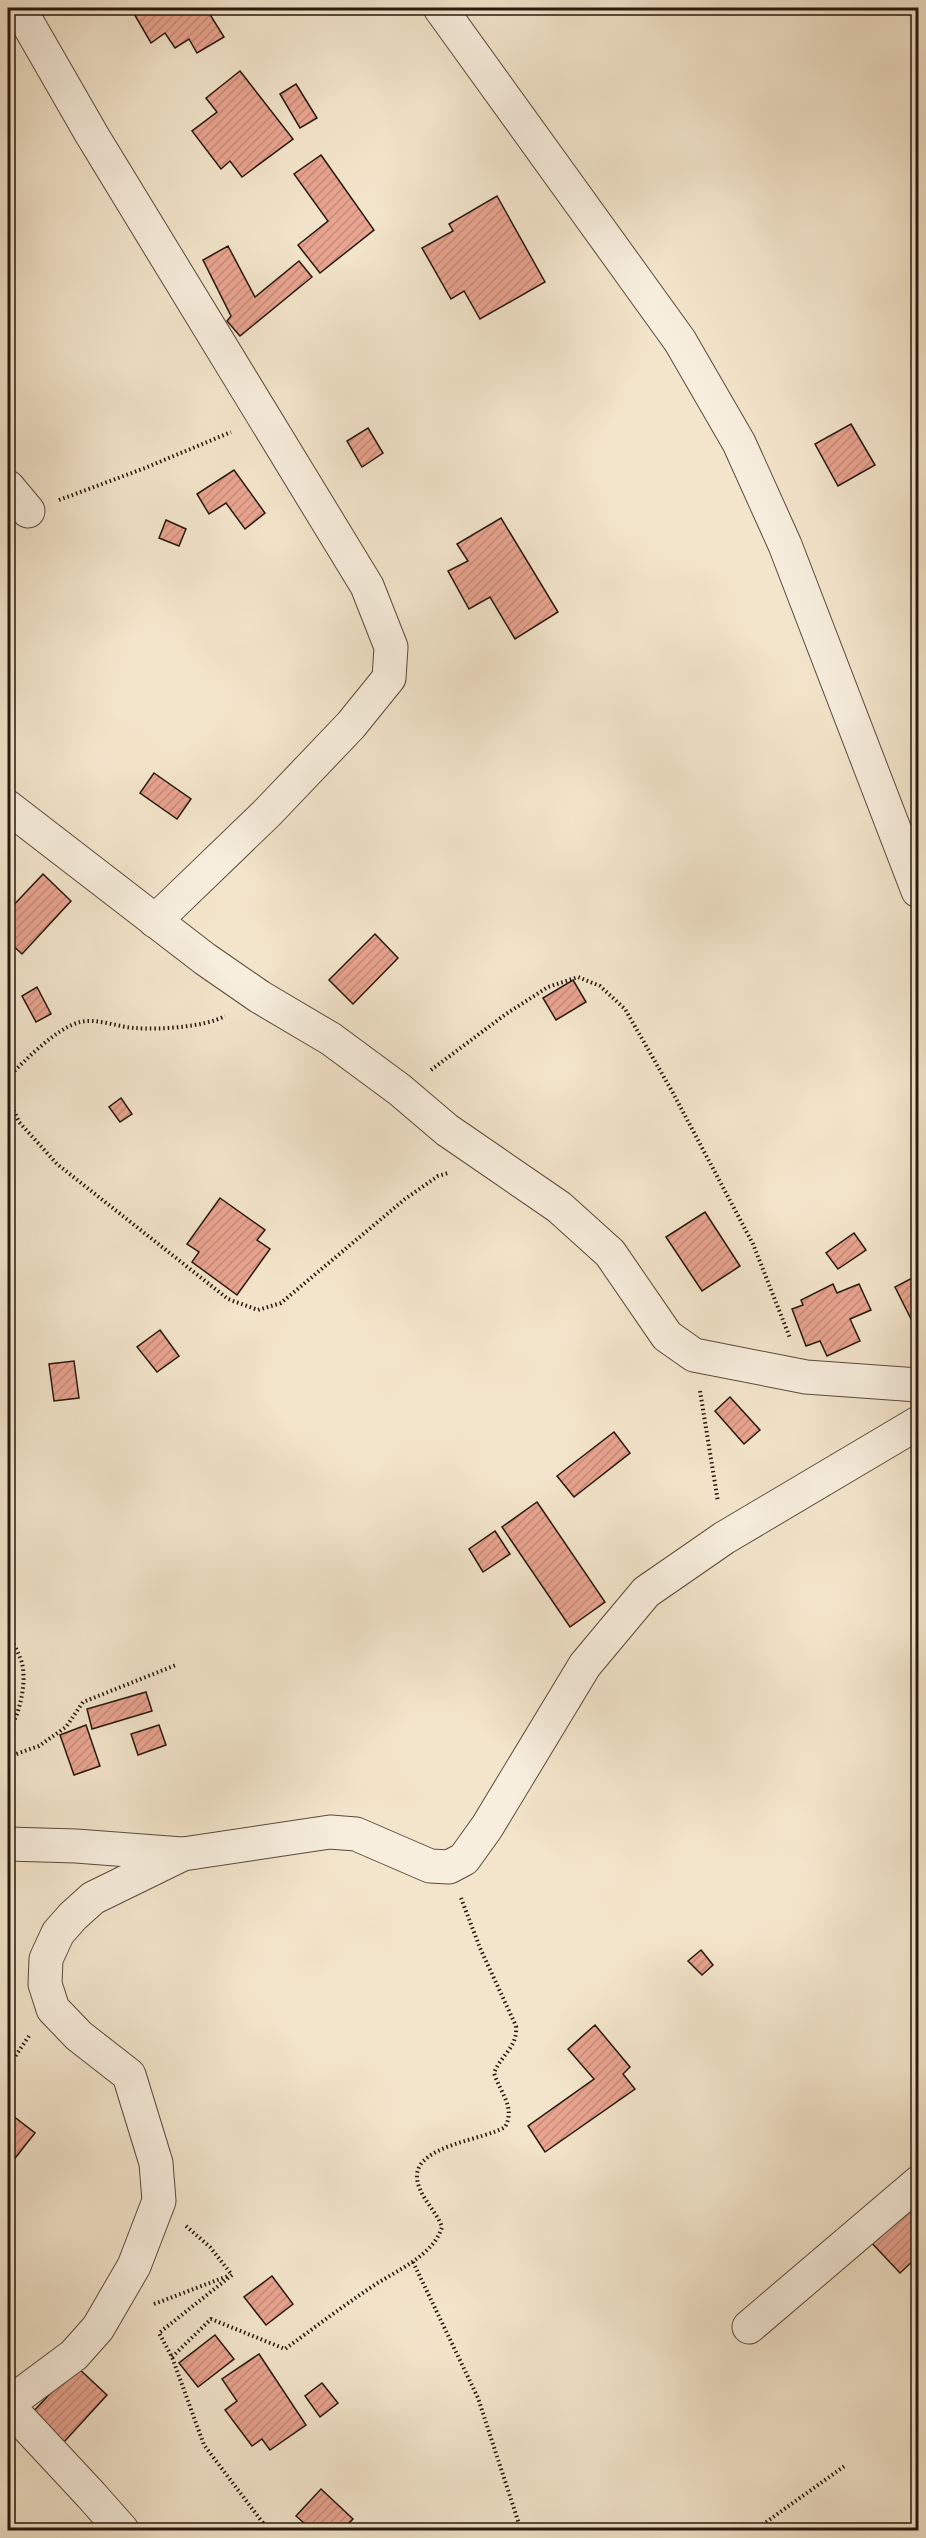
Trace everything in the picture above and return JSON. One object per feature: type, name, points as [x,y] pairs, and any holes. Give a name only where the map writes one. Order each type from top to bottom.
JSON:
[{"type":"street","points":[[19,8],[92,135],[262,418],[367,586],[391,647],[389,678],[351,726],[155,921]]},
{"type":"street","points":[[440,8],[680,341],[739,443],[784,545],[918,891]]},
{"type":"street","points":[[8,807],[155,921],[260,998],[331,1039],[400,1090],[447,1130],[491,1158],[559,1208],[610,1253],[667,1336],[694,1355],[806,1377],[918,1385]]},
{"type":"street","points":[[8,1844],[75,1846],[183,1854],[330,1832],[356,1834],[430,1866],[449,1867],[464,1859],[487,1827],[585,1665],[646,1592],[724,1538],[918,1424]]},
{"type":"street","points":[[122,2530],[8,2405],[74,2355],[98,2328],[134,2266],[159,2201],[156,2163],[129,2075],[79,2036],[53,2009],[45,1984],[46,1959],[58,1933],[93,1898],[183,1854]]},
{"type":"street","points":[[749,2327],[918,2183]]},
{"type":"path","points":[[18,499],[145,468],[262,418]]},
{"type":"path","points":[[400,1090],[548,987],[578,977],[600,986],[625,1009],[679,1103],[753,1244],[806,1377]]},
{"type":"path","points":[[8,1077],[66,1028],[81,1022],[99,1022],[135,1028],[202,1024],[218,1020],[260,998]]},
{"type":"path","points":[[8,1098],[19,1122],[57,1164],[228,1299],[258,1310],[281,1303],[405,1199],[438,1176],[491,1158]]},
{"type":"path","points":[[694,1355],[724,1538]]},
{"type":"path","points":[[8,1632],[22,1663],[22,1692],[14,1723],[8,1734]]},
{"type":"path","points":[[8,1757],[39,1746],[66,1727],[83,1702],[176,1665]]},
{"type":"path","points":[[172,2357],[211,2319],[285,2349],[372,2286],[413,2262],[439,2236],[442,2227],[417,2178],[420,2165],[433,2154],[459,2143],[479,2139],[505,2127],[509,2119],[510,2106],[494,2073],[498,2063],[514,2045],[517,2036],[516,2026],[480,1948],[449,1867]]},
{"type":"path","points":[[159,2201],[210,2247],[232,2275]]},
{"type":"path","points":[[413,2262],[478,2398],[520,2530]]},
{"type":"path","points":[[151,2305],[232,2275]]},
{"type":"path","points":[[232,2275],[159,2332],[172,2357],[204,2445],[266,2530]]},
{"type":"path","points":[[755,2530],[846,2465]]},
{"type":"building","points":[[141,8],[206,8],[224,37],[197,53],[189,39],[175,48],[165,33],[151,43],[133,12]]},
{"type":"building","points":[[240,71],[293,139],[242,177],[230,161],[221,169],[192,131],[217,112],[206,98]]},
{"type":"building","points":[[296,84],[317,118],[300,128],[280,94]]},
{"type":"building","points":[[321,155],[374,230],[320,273],[298,245],[328,221],[294,174]]},
{"type":"building","points":[[497,196],[545,282],[480,319],[464,291],[451,299],[422,248],[453,231],[449,224]]},
{"type":"building","points":[[228,246],[255,297],[299,261],[312,277],[240,336],[227,321],[231,316],[203,260]]},
{"type":"building","points":[[851,424],[875,465],[838,486],[815,444]]},
{"type":"building","points":[[368,428],[383,453],[362,467],[347,441]]},
{"type":"building","points":[[234,470],[265,513],[245,529],[226,503],[209,514],[197,494]]},
{"type":"building","points":[[501,518],[558,612],[515,639],[490,597],[469,609],[448,571],[468,561],[457,544]]},
{"type":"building","points":[[166,520],[186,529],[179,546],[159,538]]},
{"type":"building","points":[[154,773],[191,799],[177,819],[140,793]]},
{"type":"building","points":[[43,874],[71,901],[22,954],[8,941],[8,911]]},
{"type":"building","points":[[375,934],[398,958],[353,1004],[329,980]]},
{"type":"building","points":[[573,980],[586,1002],[556,1020],[543,998]]},
{"type":"building","points":[[37,987],[51,1014],[36,1022],[22,996]]},
{"type":"building","points":[[121,1098],[132,1114],[120,1122],[109,1107]]},
{"type":"building","points":[[220,1198],[265,1230],[257,1240],[270,1249],[237,1295],[192,1262],[199,1252],[187,1244]]},
{"type":"building","points":[[705,1212],[740,1266],[702,1291],[666,1237]]},
{"type":"building","points":[[854,1233],[866,1250],[838,1269],[826,1253]]},
{"type":"building","points":[[918,1275],[918,1315],[911,1319],[895,1287]]},
{"type":"building","points":[[833,1284],[837,1293],[859,1284],[871,1310],[850,1319],[860,1341],[827,1356],[820,1341],[806,1346],[792,1309],[803,1305],[801,1300]]},
{"type":"building","points":[[160,1330],[179,1356],[157,1372],[137,1347]]},
{"type":"building","points":[[74,1361],[79,1398],[54,1401],[49,1364]]},
{"type":"building","points":[[730,1397],[760,1430],[744,1444],[715,1411]]},
{"type":"building","points":[[614,1432],[630,1453],[574,1497],[557,1476]]},
{"type":"building","points":[[537,1502],[605,1602],[570,1627],[502,1527]]},
{"type":"building","points":[[495,1531],[510,1554],[483,1572],[469,1549]]},
{"type":"building","points":[[146,1692],[152,1711],[92,1729],[87,1709]]},
{"type":"building","points":[[86,1725],[100,1766],[74,1775],[60,1735]]},
{"type":"building","points":[[159,1725],[166,1745],[138,1755],[131,1734]]},
{"type":"building","points":[[701,1950],[713,1965],[702,1975],[688,1961]]},
{"type":"building","points":[[595,2025],[630,2067],[623,2074],[635,2089],[545,2152],[528,2126],[594,2079],[568,2049]]},
{"type":"building","points":[[8,2112],[35,2133],[12,2162],[8,2158]]},
{"type":"building","points":[[906,2203],[918,2216],[918,2256],[900,2273],[868,2239]]},
{"type":"building","points":[[272,2276],[293,2304],[266,2325],[244,2297]]},
{"type":"building","points":[[215,2335],[234,2359],[198,2387],[179,2363]]},
{"type":"building","points":[[259,2354],[306,2425],[270,2450],[262,2439],[252,2446],[225,2410],[237,2401],[222,2379]]},
{"type":"building","points":[[76,2366],[107,2395],[64,2442],[32,2413]]},
{"type":"building","points":[[322,2383],[338,2403],[320,2417],[305,2396]]},
{"type":"building","points":[[321,2489],[353,2519],[342,2530],[312,2530],[296,2516]]}]
